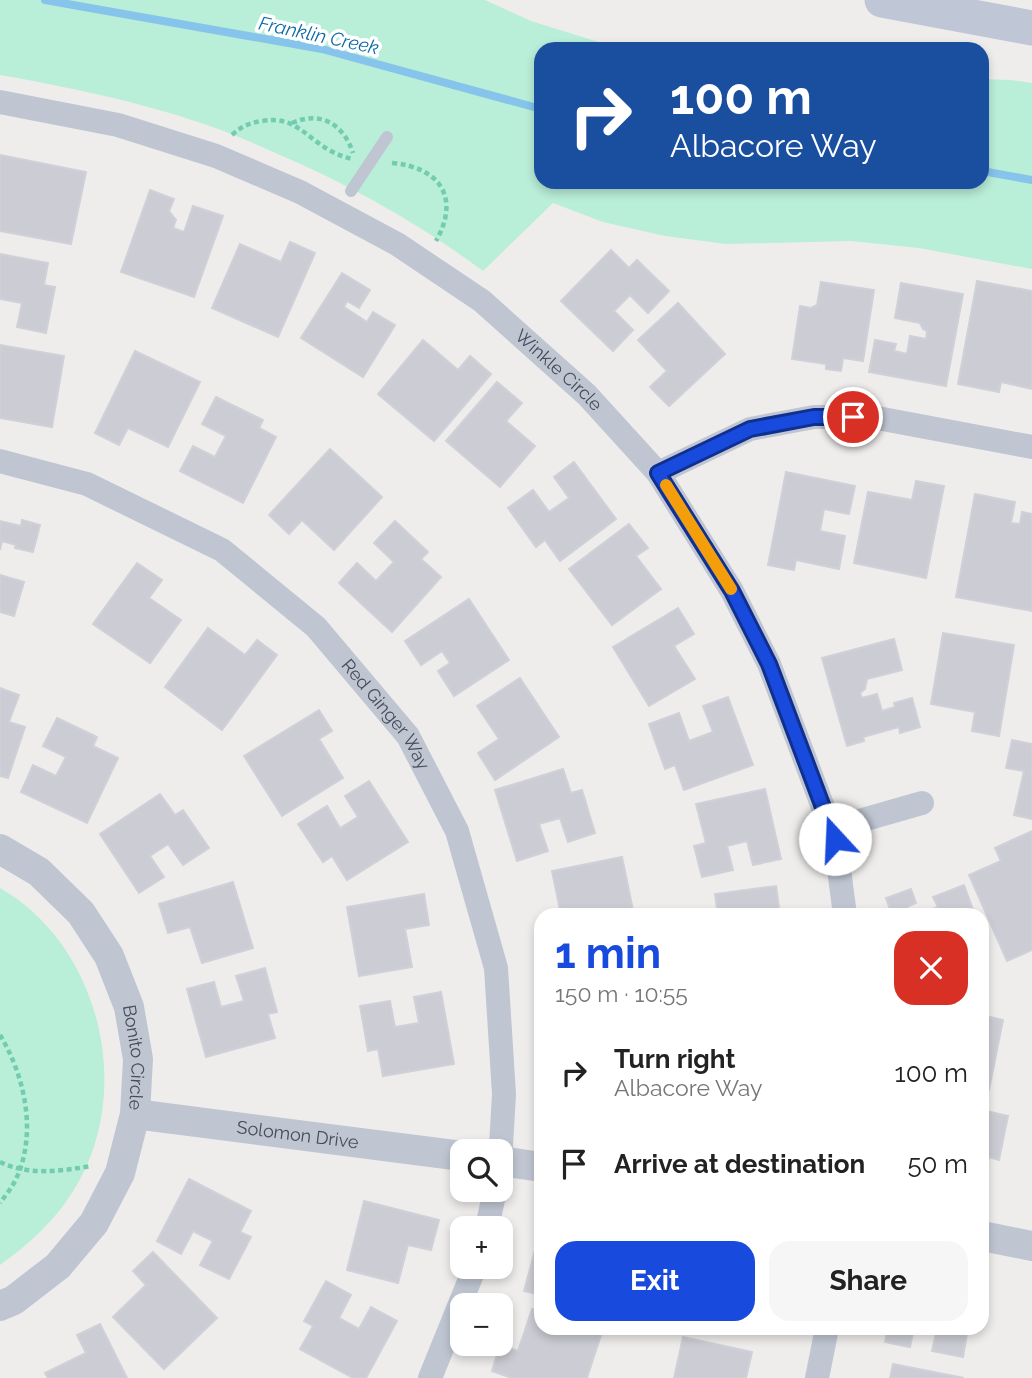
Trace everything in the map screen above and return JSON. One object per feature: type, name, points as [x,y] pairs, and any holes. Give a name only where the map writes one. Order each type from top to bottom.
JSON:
[{"type":"main road","points":[[882,0],[1032,29]]},
{"type":"street","name":"Winkle Circle","points":[[0,102],[118,125],[216,156],[300,192],[397,244],[482,301],[587,395],[658,473],[732,591],[769,664],[835,839],[844,908]]},
{"type":"street","points":[[658,473],[750,429],[814,417],[872,417],[1032,447]]},
{"type":"street","name":"Red Ginger Way","points":[[0,461],[87,484],[222,550],[316,627],[408,736],[457,831],[496,968],[504,1094],[502,1139]]},
{"type":"street","points":[[831,829],[922,803]]},
{"type":"street","name":"Bonito Circle","points":[[0,849],[39,872],[80,913],[109,956],[129,1007],[138,1059],[135,1114],[120,1173],[94,1223],[58,1266],[14,1300],[0,1306]]},
{"type":"street","name":"Solomon Drive","points":[[135,1114],[450,1154]]},
{"type":"street","points":[[513,1164],[534,1166]]},
{"type":"street","points":[[989,1238],[1032,1247]]},
{"type":"street","points":[[430,1378],[470,1279]]},
{"type":"street","points":[[817,1378],[826,1335]]},
{"type":"lane","points":[[351,191],[387,137]]},
{"type":"path","points":[[230,136],[242,125],[280,120],[292,123],[329,150]]},
{"type":"path","points":[[292,123],[299,120],[321,120],[340,128],[349,141],[355,160]]},
{"type":"path","points":[[403,164],[429,173],[443,192],[446,211],[435,242]]},
{"type":"path","points":[[0,1035],[12,1057],[23,1094],[26,1132],[20,1169],[0,1203]]},
{"type":"path","points":[[0,1162],[36,1172],[93,1166]]},
{"type":"green space","points":[[0,0],[485,0],[531,21],[598,42],[534,42],[534,189],[989,189],[989,79],[1032,83],[1032,269],[919,248],[851,241],[726,244],[665,236],[603,222],[553,203],[483,271],[435,237],[385,207],[307,167],[241,138],[211,126],[127,101],[0,75]]},
{"type":"green space","points":[[0,888],[32,911],[58,939],[78,972],[93,1008],[102,1046],[104,1085],[100,1123],[89,1160],[73,1192],[40,1232],[0,1265]]},
{"type":"building","points":[[0,155],[86,172],[71,244],[0,231]]},
{"type":"building","points":[[150,190],[174,199],[169,211],[176,220],[173,228],[184,232],[193,206],[223,216],[194,297],[121,272]]},
{"type":"building","points":[[290,242],[315,253],[278,337],[212,308],[240,244],[281,262]]},
{"type":"building","points":[[611,250],[629,268],[637,260],[669,291],[648,313],[630,295],[614,311],[633,330],[613,351],[561,301]]},
{"type":"building","points":[[0,254],[48,263],[44,285],[55,287],[46,333],[17,327],[22,303],[0,299]]},
{"type":"building","points":[[342,273],[370,290],[359,308],[347,301],[344,307],[367,322],[373,312],[395,325],[363,377],[301,338]]},
{"type":"building","points":[[977,281],[1032,291],[1032,389],[1001,382],[999,392],[958,384]]},
{"type":"building","points":[[821,282],[874,290],[863,361],[843,358],[841,371],[826,369],[826,364],[792,359],[800,306],[811,308],[817,305]]},
{"type":"building","points":[[901,283],[963,294],[946,386],[869,372],[875,340],[896,344],[894,351],[907,354],[910,336],[926,339],[927,331],[920,323],[895,318]]},
{"type":"building","points":[[678,303],[725,354],[669,406],[650,387],[667,371],[638,340]]},
{"type":"building","points":[[423,340],[458,370],[470,356],[491,374],[434,441],[378,394]]},
{"type":"building","points":[[0,345],[64,356],[52,427],[0,418]]},
{"type":"building","points":[[135,351],[200,382],[168,447],[128,428],[119,445],[95,433]]},
{"type":"building","points":[[497,382],[522,403],[506,421],[535,446],[500,487],[446,441]]},
{"type":"building","points":[[216,397],[263,420],[259,428],[276,437],[243,503],[180,471],[193,446],[215,457],[226,436],[202,424]]},
{"type":"building","points":[[330,449],[382,497],[334,550],[302,520],[289,534],[269,515]]},
{"type":"building","points":[[574,462],[616,519],[560,561],[545,540],[536,547],[508,508],[533,490],[549,512],[569,498],[554,477]]},
{"type":"building","points":[[786,472],[855,486],[849,514],[824,509],[820,531],[845,536],[839,569],[796,560],[794,570],[768,565]]},
{"type":"building","points":[[916,481],[944,486],[926,578],[854,563],[868,492],[912,500]]},
{"type":"building","points":[[975,494],[1015,502],[1011,523],[1020,524],[1022,512],[1032,514],[1032,611],[956,597]]},
{"type":"building","points":[[22,520],[40,525],[33,552],[15,548],[16,545],[2,541],[0,550],[0,521],[21,526]]},
{"type":"building","points":[[395,521],[428,552],[421,559],[441,577],[392,632],[339,583],[357,563],[376,581],[394,562],[374,543]]},
{"type":"building","points":[[629,524],[648,548],[636,556],[661,589],[612,625],[569,569]]},
{"type":"building","points":[[137,563],[162,580],[149,598],[181,620],[150,663],[93,624]]},
{"type":"building","points":[[0,575],[24,582],[14,616],[0,612]]},
{"type":"building","points":[[469,599],[509,660],[454,696],[438,671],[450,663],[442,651],[421,665],[405,641]]},
{"type":"building","points":[[678,608],[694,634],[674,646],[695,679],[649,706],[613,647]]},
{"type":"building","points":[[208,628],[245,655],[257,640],[277,655],[222,730],[165,687]]},
{"type":"building","points":[[943,633],[1014,645],[999,736],[972,731],[975,712],[931,704]]},
{"type":"building","points":[[894,639],[902,670],[867,679],[865,689],[860,693],[862,698],[877,694],[882,711],[895,707],[894,703],[912,698],[920,727],[900,733],[899,727],[863,737],[864,741],[847,746],[822,658]]},
{"type":"building","points":[[520,678],[559,737],[495,780],[478,753],[499,739],[477,706]]},
{"type":"building","points":[[0,688],[19,695],[9,722],[25,727],[8,778],[0,776]]},
{"type":"building","points":[[728,697],[753,765],[684,790],[675,765],[665,769],[649,724],[679,713],[689,741],[713,732],[703,706]]},
{"type":"building","points":[[319,710],[332,731],[319,739],[343,778],[282,816],[244,756]]},
{"type":"building","points":[[57,718],[97,737],[93,746],[118,758],[87,823],[21,792],[33,765],[56,776],[66,757],[43,746]]},
{"type":"building","points":[[1012,740],[1032,744],[1032,819],[1014,815],[1024,771],[1006,768]]},
{"type":"building","points":[[563,769],[571,793],[582,790],[595,833],[568,842],[560,818],[539,824],[548,851],[517,861],[495,790]]},
{"type":"building","points":[[369,781],[408,842],[347,880],[332,856],[323,862],[298,824],[327,806],[340,828],[358,817],[345,796]]},
{"type":"building","points":[[765,789],[781,859],[753,865],[747,841],[727,846],[733,870],[702,877],[694,846],[706,843],[696,804]]},
{"type":"building","points":[[160,794],[175,815],[183,810],[209,848],[183,865],[168,844],[150,856],[164,877],[139,893],[100,834]]},
{"type":"building","points":[[1032,831],[1032,950],[1007,961],[989,920],[989,908],[984,908],[969,875],[1001,861],[995,848]]},
{"type":"building","points":[[622,857],[633,908],[560,908],[552,871]]},
{"type":"building","points":[[233,882],[253,948],[202,963],[190,927],[168,933],[159,904]]},
{"type":"building","points":[[964,885],[972,908],[935,908],[938,907],[933,897]]},
{"type":"building","points":[[776,886],[779,908],[717,908],[715,894]]},
{"type":"building","points":[[911,889],[916,903],[907,908],[890,908],[886,898]]},
{"type":"building","points":[[424,894],[429,925],[405,929],[412,967],[359,976],[347,907]]},
{"type":"building","points":[[265,968],[277,1012],[268,1014],[275,1038],[206,1057],[187,989],[214,982],[221,1007],[244,1001],[236,976]]},
{"type":"building","points":[[441,992],[454,1064],[383,1076],[378,1049],[368,1051],[360,1006],[390,1001],[395,1027],[419,1023],[414,997]]},
{"type":"building","points":[[989,1017],[1003,1020],[989,1090]]},
{"type":"building","points":[[989,1112],[1008,1116],[999,1160],[989,1157]]},
{"type":"building","points":[[189,1179],[251,1211],[240,1232],[251,1237],[229,1279],[200,1265],[213,1241],[193,1231],[181,1254],[157,1241]]},
{"type":"building","points":[[364,1201],[439,1220],[431,1250],[408,1245],[398,1283],[347,1270]]},
{"type":"building","points":[[153,1252],[217,1318],[164,1369],[113,1317],[146,1285],[133,1271]]},
{"type":"building","points":[[534,1254],[534,1293],[524,1291]]},
{"type":"building","points":[[326,1281],[351,1295],[339,1318],[359,1329],[371,1307],[397,1321],[366,1378],[353,1378],[300,1349],[313,1326],[304,1321]]},
{"type":"building","points":[[532,1309],[534,1335],[601,1335],[587,1378],[512,1378],[492,1371],[497,1356],[513,1356],[513,1349],[518,1351]]},
{"type":"building","points":[[100,1324],[127,1378],[48,1378],[45,1373],[86,1353],[77,1335]]},
{"type":"building","points":[[886,1335],[913,1335],[910,1347],[885,1342]]},
{"type":"building","points":[[935,1335],[967,1335],[963,1357],[932,1351]]},
{"type":"building","points":[[683,1337],[752,1352],[746,1378],[674,1378]]},
{"type":"building","points":[[893,1364],[964,1378],[890,1378]]},
{"type":"waterway","name":"Franklin Creek","points":[[45,0],[322,49],[534,107]]},
{"type":"waterway","name":"Franklin Creek","points":[[989,172],[1032,180]]},
{"type":"slow traffic","points":[[666,485],[731,589]]},
{"type":"route","points":[[835,839],[769,664],[732,591],[658,473],[750,429],[814,417],[853,417]]}]
